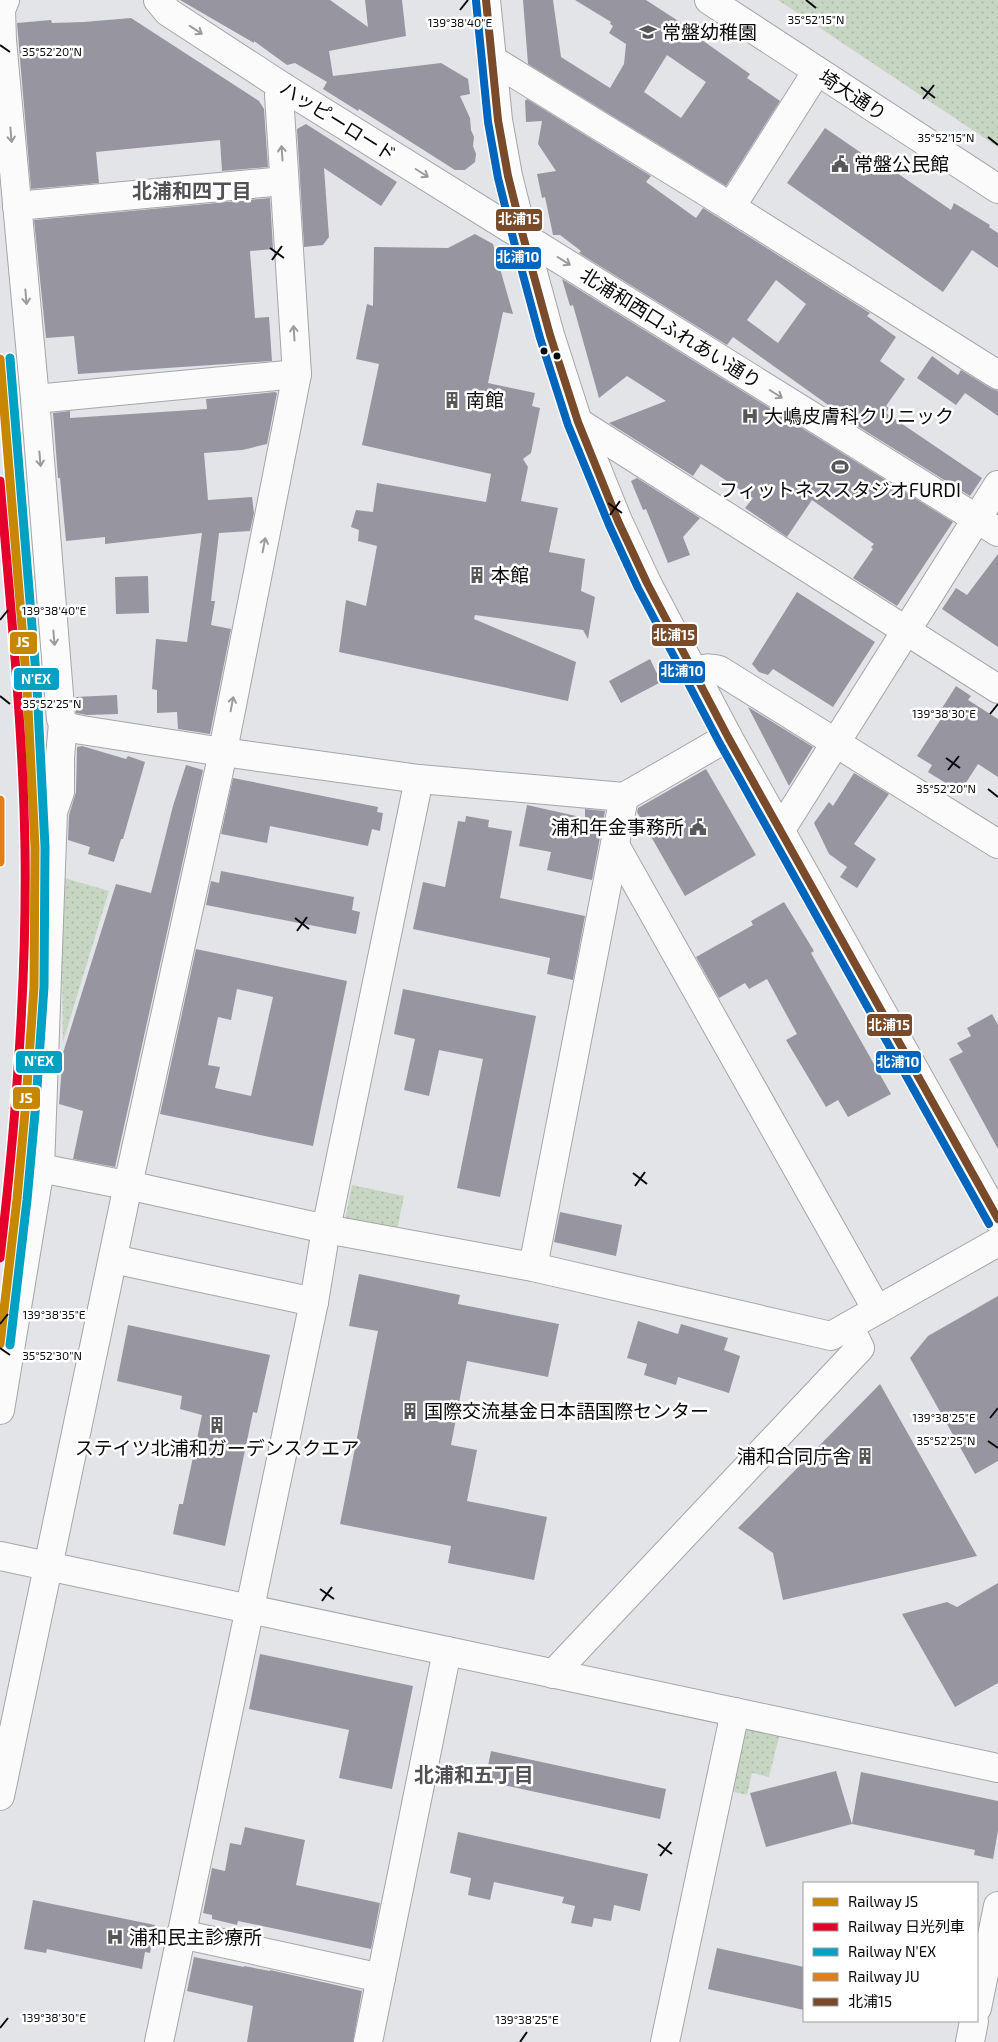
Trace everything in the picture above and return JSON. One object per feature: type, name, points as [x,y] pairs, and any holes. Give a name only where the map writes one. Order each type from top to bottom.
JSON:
[{"type":"main road","points":[[0,1410],[40,1168],[53,812],[60,792],[60,757],[63,723],[61,719],[35,399],[1,23],[1,10],[5,0]]},
{"type":"main road","name":"ハッピーロード","points":[[158,0],[168,12],[283,87],[523,236]]},
{"type":"main road","points":[[486,0],[498,120],[508,176],[523,236],[550,335],[578,422],[618,521],[728,737],[998,1219]]},
{"type":"main road","name":"埼大通り","points":[[709,0],[998,188]]},
{"type":"main road","points":[[491,59],[998,375]]},
{"type":"main road","points":[[731,207],[817,71]]},
{"type":"main road","points":[[0,1796],[128,1185],[223,752],[297,374],[279,95],[283,87]]},
{"type":"main road","points":[[17,206],[284,180]]},
{"type":"main road","name":"北浦和西口ふれあい通り","points":[[523,236],[987,525]]},
{"type":"main road","points":[[35,399],[297,374]]},
{"type":"main road","points":[[578,422],[998,688]]},
{"type":"main road","points":[[780,831],[906,630],[987,525],[998,485]]},
{"type":"main road","points":[[695,672],[701,668],[719,670],[998,844]]},
{"type":"main road","points":[[63,723],[68,727],[82,730],[419,779],[624,797],[728,737]]},
{"type":"main road","points":[[158,2042],[314,1302],[326,1229],[419,779]]},
{"type":"main road","points":[[533,1267],[624,797]]},
{"type":"main road","points":[[615,845],[877,1310]]},
{"type":"main road","points":[[40,1168],[128,1185],[326,1229],[533,1267],[831,1336],[998,1242]]},
{"type":"main road","points":[[113,1259],[314,1302]]},
{"type":"main road","points":[[553,1674],[860,1348],[849,1326]]},
{"type":"main road","points":[[0,1556],[998,1768]]},
{"type":"main road","points":[[368,2042],[447,1651]]},
{"type":"main road","points":[[665,2042],[735,1712]]},
{"type":"main road","points":[[978,2003],[998,1906]]},
{"type":"main road","points":[[180,1934],[380,1978]]},
{"type":"main road","points":[[970,2042],[974,2022]]},
{"type":"green space","points":[[778,0],[998,0],[998,147]]},
{"type":"green space","points":[[61,877],[109,891],[63,1042]]},
{"type":"green space","points":[[352,1185],[404,1196],[397,1230],[345,1219]]},
{"type":"green space","points":[[750,1724],[780,1733],[769,1777],[752,1773],[747,1795],[729,1791],[741,1731]]},
{"type":"building","points":[[180,0],[330,0],[368,27],[365,0],[402,0],[406,36],[329,51],[333,76],[441,63],[468,79],[470,94],[460,96],[470,118],[474,137],[473,146],[476,154],[475,162],[465,170],[455,170],[359,109],[358,111],[323,89],[327,82],[295,63],[287,65],[254,41],[254,43]]},
{"type":"building","points":[[523,0],[553,0],[561,57],[610,88],[624,64],[626,44],[609,33],[613,26],[610,24],[611,22],[575,0],[646,0],[686,26],[685,28],[750,74],[747,78],[780,101],[726,186],[528,64]],"holes":[[[667,55],[706,82],[681,118],[644,92]]]},
{"type":"building","points":[[131,18],[259,101],[264,109],[268,167],[222,171],[220,140],[96,152],[99,183],[31,189],[17,23],[51,20],[52,23],[84,22]]},
{"type":"building","points":[[527,99],[651,176],[646,182],[696,218],[703,208],[870,313],[867,316],[896,337],[880,361],[905,379],[886,406],[889,408],[886,413],[982,478],[970,496],[859,427],[733,337],[727,345],[579,253],[581,251],[560,235],[553,235],[545,197],[542,198],[537,174],[556,171],[538,144],[542,121],[526,122],[525,101]],"holes":[[[776,280],[806,304],[778,343],[747,320]]]},
{"type":"building","points":[[306,124],[397,182],[381,206],[324,168],[329,237],[323,245],[304,247],[297,129]]},
{"type":"building","points":[[825,128],[892,174],[894,171],[951,210],[954,203],[990,225],[989,227],[998,233],[998,268],[972,250],[943,292],[787,183]]},
{"type":"building","points":[[270,198],[273,249],[250,251],[255,318],[269,317],[272,361],[78,374],[74,336],[46,338],[34,220]]},
{"type":"building","points":[[475,234],[493,244],[513,314],[503,312],[488,383],[535,393],[532,406],[540,408],[531,453],[523,459],[528,467],[521,501],[558,508],[549,552],[585,559],[581,591],[595,597],[588,639],[583,630],[475,615],[474,619],[576,662],[568,701],[339,652],[346,600],[366,606],[377,546],[358,541],[359,530],[351,527],[356,510],[373,512],[377,483],[486,502],[491,474],[362,445],[379,364],[356,359],[367,304],[373,306],[374,247],[448,248]]},
{"type":"building","points":[[562,279],[953,522],[897,606],[853,578],[873,549],[871,547],[874,544],[812,500],[787,537],[745,508],[753,498],[701,464],[693,476],[609,423],[666,401],[627,376],[599,398],[573,305],[570,306]]},
{"type":"building","points":[[932,356],[958,375],[961,370],[998,391],[998,416],[965,393],[956,405],[917,378]]},
{"type":"building","points":[[277,393],[267,444],[242,450],[204,453],[208,500],[252,497],[254,513],[250,531],[219,533],[211,601],[215,601],[211,625],[231,629],[210,734],[178,729],[177,712],[157,713],[157,690],[152,689],[156,639],[187,642],[202,533],[105,544],[105,537],[66,541],[60,478],[58,478],[53,413],[70,411],[70,418],[207,409],[206,399]]},
{"type":"building","points":[[637,478],[700,518],[683,537],[690,555],[668,563],[646,509],[643,510],[631,481]]},
{"type":"building","points":[[998,554],[998,647],[942,609],[956,588],[967,595]]},
{"type":"building","points":[[148,576],[149,613],[116,614],[115,577]]},
{"type":"building","points":[[797,592],[875,642],[833,707],[773,669],[768,675],[759,672],[752,664]]},
{"type":"building","points":[[650,659],[661,682],[621,703],[609,681]]},
{"type":"building","points":[[956,686],[971,696],[968,700],[998,719],[998,777],[978,764],[960,792],[928,772],[932,765],[917,756],[941,719],[937,716]]},
{"type":"building","points":[[117,695],[118,714],[87,715],[76,713],[75,697]]},
{"type":"building","points":[[748,707],[813,747],[789,786]]},
{"type":"building","points":[[82,746],[126,759],[128,756],[145,762],[123,839],[121,839],[114,862],[88,854],[90,847],[68,840],[69,815],[76,792],[77,747]]},
{"type":"building","points":[[186,765],[203,770],[115,1167],[73,1159],[83,1111],[59,1104],[63,1053],[116,884],[151,893],[173,806]]},
{"type":"building","points":[[706,769],[756,855],[685,896],[637,812],[638,808]]},
{"type":"building","points":[[854,773],[889,794],[854,844],[876,859],[857,888],[840,877],[847,867],[829,854],[814,823],[829,802],[833,806]]},
{"type":"building","points":[[233,778],[378,807],[377,812],[383,813],[380,831],[372,829],[368,846],[270,826],[267,843],[221,834]]},
{"type":"building","points":[[527,805],[585,818],[585,809],[605,811],[592,880],[547,870],[551,852],[519,846]]},
{"type":"building","points":[[466,816],[489,820],[488,827],[512,831],[500,898],[585,916],[573,980],[547,974],[550,958],[413,929],[423,882],[445,887],[458,821],[465,822]]},
{"type":"building","points":[[221,871],[354,897],[352,910],[360,912],[356,934],[206,905],[211,881],[219,883]]},
{"type":"building","points":[[784,902],[814,951],[811,953],[891,1094],[848,1117],[838,1100],[826,1107],[786,1040],[797,1034],[767,979],[749,989],[745,983],[719,998],[696,957],[753,925],[751,921]]},
{"type":"building","points":[[196,949],[347,981],[313,1146],[160,1114]],"holes":[[[237,989],[273,997],[251,1096],[215,1088],[220,1067],[208,1065],[218,1017],[231,1020]]]},
{"type":"building","points":[[403,989],[536,1016],[500,1197],[457,1188],[483,1059],[439,1050],[429,1096],[404,1090],[415,1039],[394,1034]]},
{"type":"building","points":[[992,1014],[998,1025],[998,1149],[949,1059],[963,1052],[957,1043],[971,1036],[967,1028]]},
{"type":"building","points":[[560,1212],[622,1225],[616,1256],[554,1242]]},
{"type":"building","name":"国際交流基金日本語国際センター","points":[[359,1274],[460,1295],[458,1304],[559,1324],[548,1377],[467,1361],[451,1445],[477,1450],[467,1501],[547,1517],[534,1580],[448,1563],[451,1546],[340,1524],[378,1331],[349,1326]]},
{"type":"building","points":[[998,1296],[998,1461],[975,1474],[910,1358],[928,1336]]},
{"type":"building","name":"国際交流基金日本語国際センター","points":[[638,1321],[678,1334],[681,1324],[728,1338],[724,1350],[740,1356],[729,1393],[678,1377],[676,1385],[644,1375],[647,1364],[627,1358]]},
{"type":"building","name":"ステイツ北浦和ガーデンスクエア","points":[[128,1325],[270,1355],[257,1413],[253,1412],[225,1546],[173,1534],[179,1504],[183,1504],[202,1415],[180,1409],[182,1396],[117,1381]]},
{"type":"building","name":"浦和合同庁舎","points":[[880,1384],[977,1556],[783,1600],[773,1553],[738,1528]]},
{"type":"building","points":[[998,1583],[998,1683],[955,1707],[902,1614],[947,1602],[957,1607]]},
{"type":"building","points":[[260,1654],[413,1686],[392,1789],[339,1778],[349,1730],[249,1709]]},
{"type":"building","points":[[491,1751],[666,1789],[660,1819],[485,1781]]},
{"type":"building","points":[[836,1771],[852,1824],[766,1847],[750,1793]]},
{"type":"building","points":[[861,1772],[998,1801],[998,1831],[993,1859],[974,1855],[975,1850],[852,1824]]},
{"type":"building","points":[[245,1827],[305,1840],[296,1885],[380,1903],[371,1949],[238,1921],[237,1925],[212,1919],[212,1915],[203,1913],[212,1868],[225,1871],[230,1843],[241,1845]]},
{"type":"building","points":[[458,1832],[648,1874],[640,1911],[614,1905],[611,1921],[594,1918],[592,1927],[571,1923],[575,1906],[562,1903],[564,1897],[494,1882],[490,1900],[468,1895],[471,1878],[450,1873]]},
{"type":"building","points":[[33,1900],[155,1925],[150,1953],[145,1952],[142,1969],[47,1949],[46,1953],[24,1949]]},
{"type":"building","points":[[717,1948],[803,1967],[803,2010],[708,1989]]},
{"type":"building","points":[[194,1957],[270,1970],[362,1991],[353,2042],[247,2042],[253,2006],[187,1991]]},
{"type":"rail line","name":"N'EX","points":[[10,358],[37,687],[45,847],[44,987],[36,1102],[10,1345]]},
{"type":"rail line","name":"JS","points":[[0,359],[27,688],[35,847],[34,987],[26,1101],[0,1344]]},
{"type":"rail line","name":"日光列車","points":[[0,481],[22,756],[25,848],[24,951],[19,1053],[11,1156],[0,1258]]},
{"type":"rail line","name":"JU","points":[[0,800],[0,862]]},
{"type":"transit line","name":"北浦15","points":[[486,0],[498,120],[508,176],[523,236],[550,335],[578,422],[618,521],[647,583],[728,737],[998,1219]]},
{"type":"transit line","name":"北浦10","points":[[476,1],[488,122],[498,178],[513,238],[540,338],[568,425],[609,525],[638,588],[719,742],[989,1224]]},
{"type":"place","name":"常盤幼稚園","points":[[648,32]]},
{"type":"place","name":"常盤公民館","points":[[840,164]]},
{"type":"place","name":"南館","points":[[452,400]]},
{"type":"place","name":"大嶋皮膚科クリニック","points":[[750,416]]},
{"type":"place","name":"フィットネススタジオFURDI","points":[[840,467]]},
{"type":"place","name":"本館","points":[[477,575]]},
{"type":"place","name":"浦和年金事務所","points":[[698,827]]},
{"type":"place","name":"国際交流基金日本語国際センター","points":[[410,1411]]},
{"type":"place","name":"ステイツ北浦和ガーデンスクエア","points":[[217,1425]]},
{"type":"place","name":"浦和合同庁舎","points":[[865,1456]]},
{"type":"place","name":"浦和民主診療所","points":[[115,1937]]},
{"type":"district","name":"北浦和四丁目","points":[[192,191]]},
{"type":"district","name":"北浦和五丁目","points":[[474,1775]]}]
